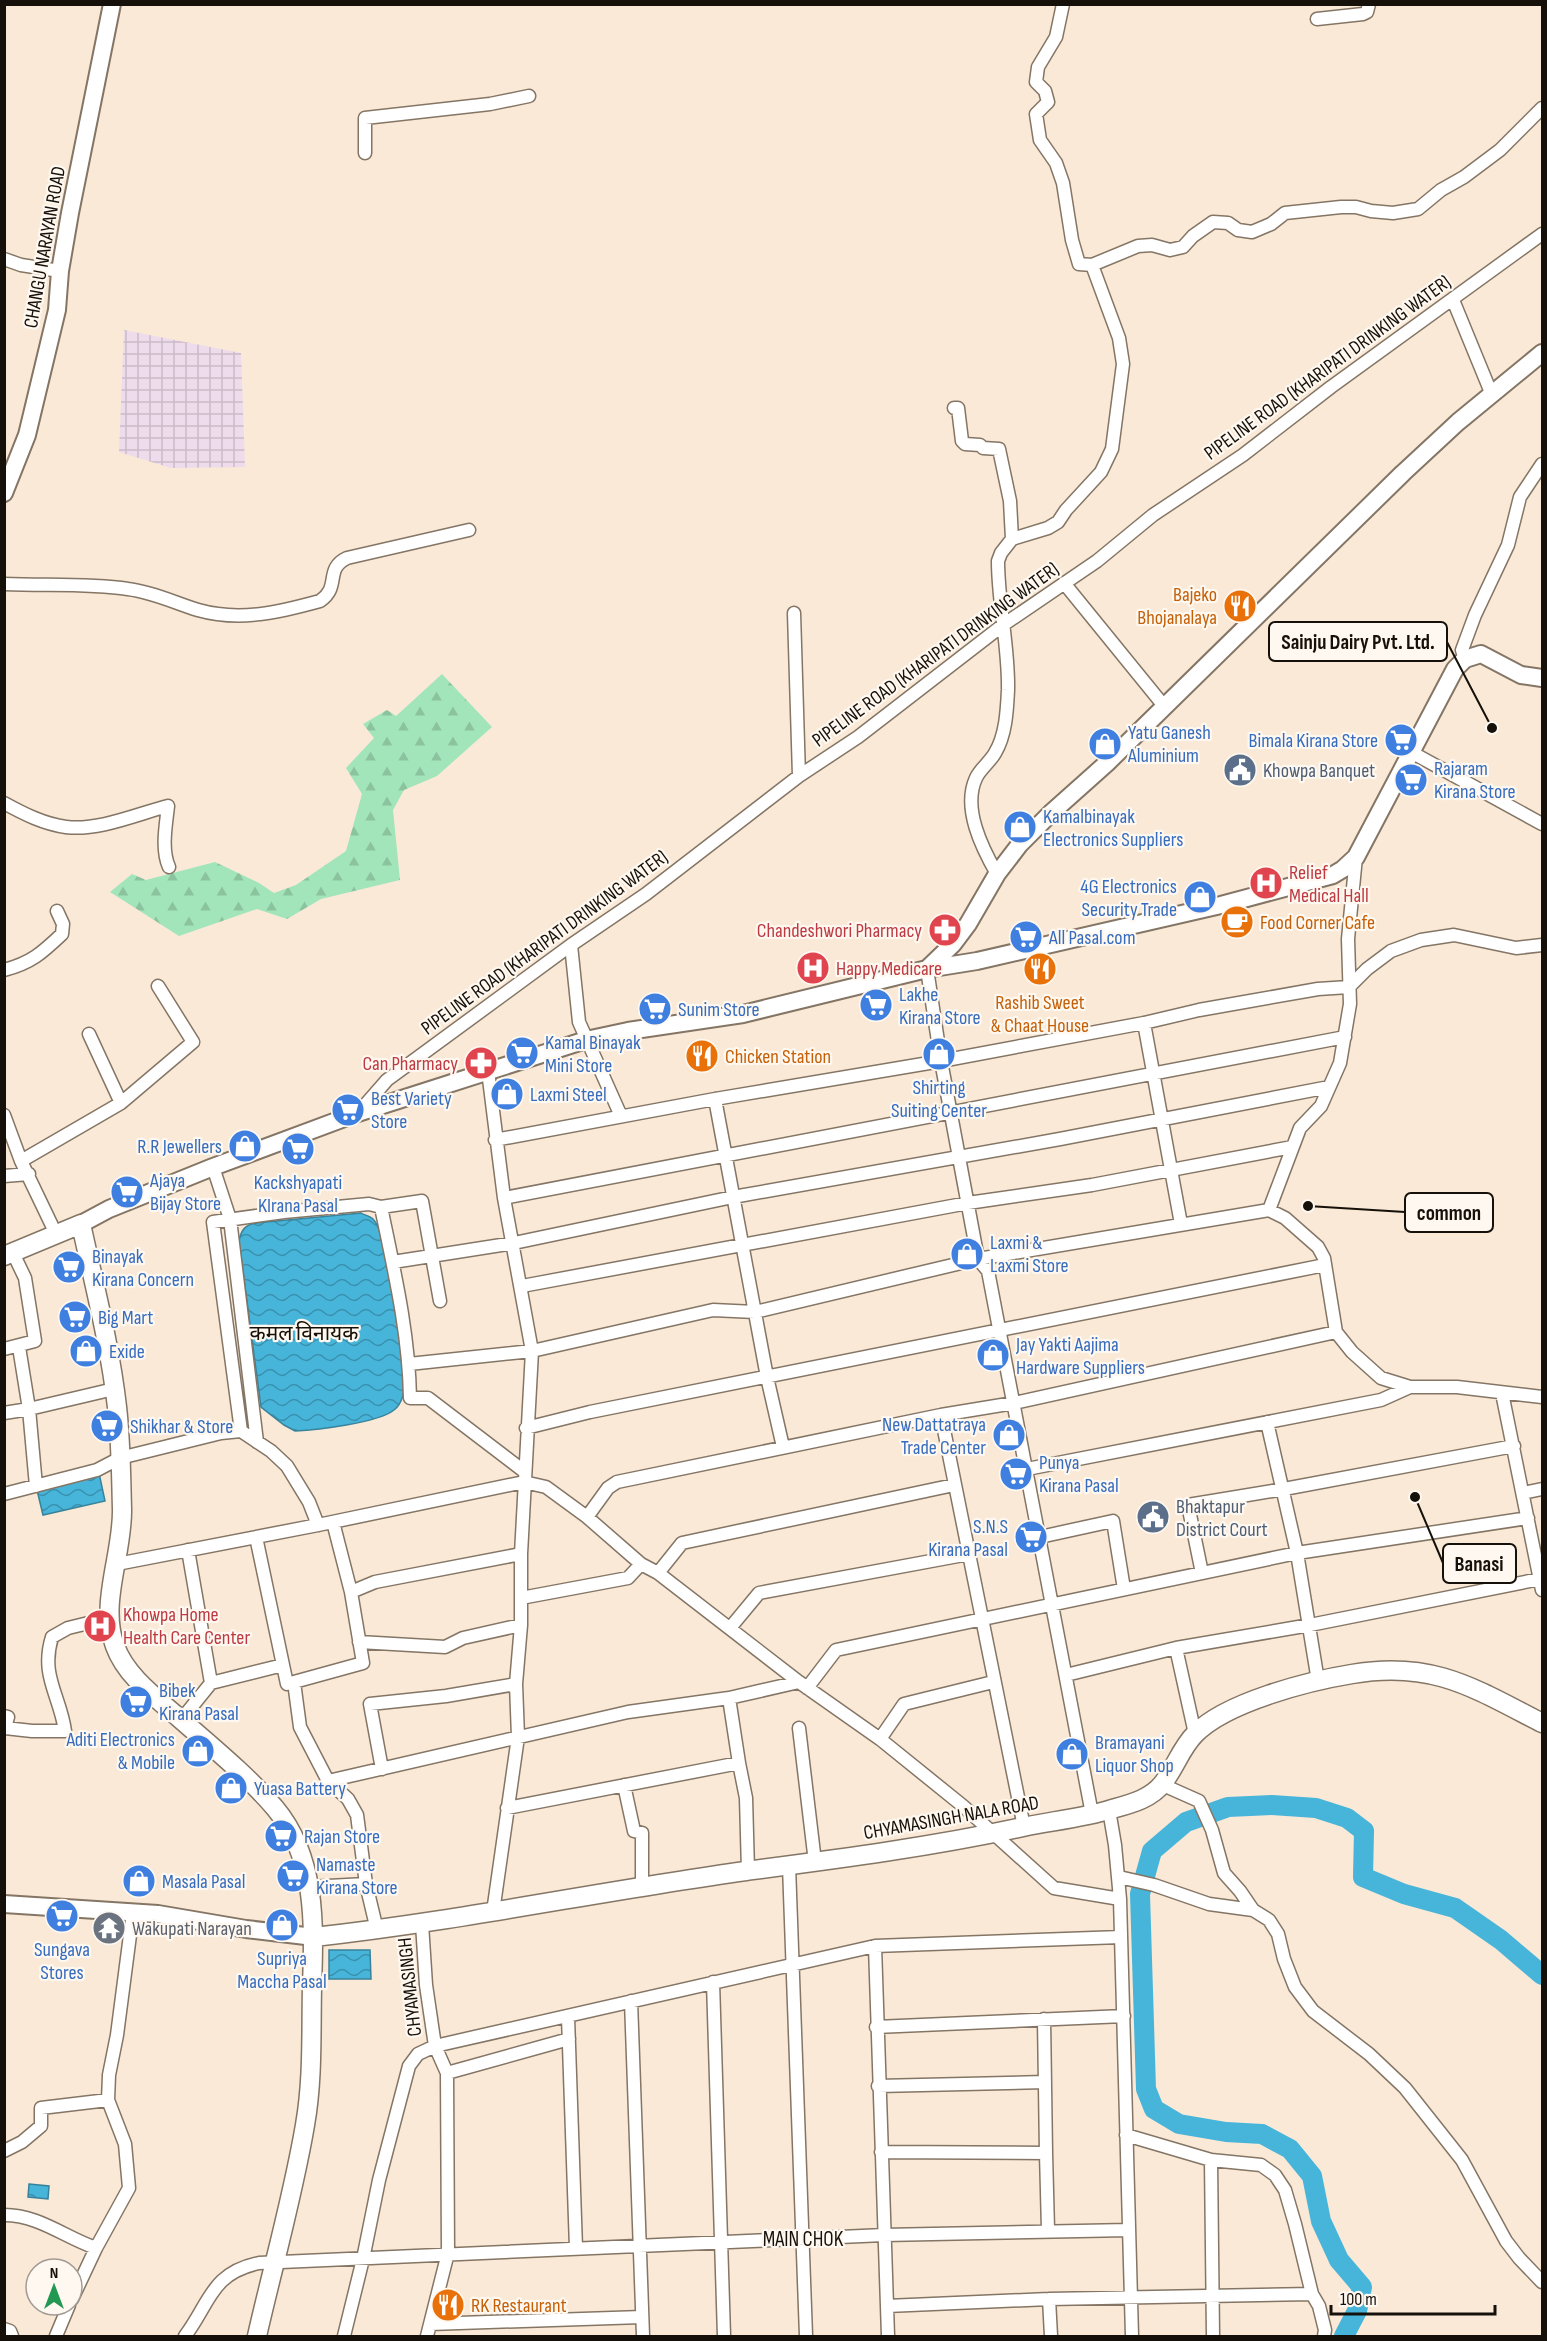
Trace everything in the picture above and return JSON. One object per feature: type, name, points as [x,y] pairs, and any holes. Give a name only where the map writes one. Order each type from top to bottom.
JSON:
[{"type":"main road","name":"CHANGU NARAYAN ROAD","points":[[4,493],[27,435],[57,310],[60,272],[112,4]]},
{"type":"main road","points":[[927,969],[953,944],[968,924],[997,874],[1020,844],[1107,763],[1403,473],[1458,422],[1542,353]]},
{"type":"main road","points":[[9,1255],[81,1224],[109,1209],[213,1167],[358,1113],[586,1040],[628,1031],[743,1014],[927,969],[977,961],[1306,884],[1343,869],[1356,857],[1455,669],[1465,659],[1481,654],[1521,675],[1542,678]]},
{"type":"main road","points":[[81,1224],[107,1341],[120,1458],[122,1514],[110,1618],[112,1637],[123,1664],[145,1688],[274,1808],[294,1839],[303,1861],[309,1887],[314,1937],[310,2086],[306,2124],[256,2337]]},
{"type":"main road","name":"CHYAMASINGH NALA ROAD","points":[[314,1937],[423,1924],[642,1887],[994,1834],[1101,1812],[1146,1798],[1162,1785],[1195,1734],[1225,1712],[1273,1694],[1353,1673],[1389,1670],[1440,1675],[1476,1689],[1542,1723]]},
{"type":"main road","points":[[4,1904],[134,1912],[314,1937]]},
{"type":"street","points":[[1063,4],[1056,37],[1038,67],[1036,82],[1046,91],[1048,102],[1036,114],[1041,140],[1056,163],[1063,183],[1072,240],[1079,264],[1092,265],[1138,246],[1152,245],[1170,250],[1183,248],[1193,236],[1213,222],[1228,223],[1238,230],[1252,232],[1271,224],[1285,213],[1341,207],[1394,213],[1418,209],[1441,190],[1464,177],[1500,150],[1542,108]]},
{"type":"street","points":[[1317,19],[1363,14],[1367,12],[1369,4]]},
{"type":"street","points":[[364,153],[365,118],[490,104],[529,96]]},
{"type":"street","name":"PIPELINE ROAD (KHARIPATI DRINKING WATER)","points":[[358,1113],[387,1080],[571,945],[646,894],[1003,625],[1097,561],[1153,515],[1243,455],[1331,387],[1542,234]]},
{"type":"street","points":[[4,259],[21,265],[60,272]]},
{"type":"street","points":[[997,874],[986,856],[976,828],[971,803],[976,777],[996,752],[1003,735],[1008,688],[998,561],[1012,539],[1048,528],[1058,522],[1101,472],[1112,448],[1123,364],[1119,338],[1092,265]]},
{"type":"street","points":[[1453,300],[1491,395]]},
{"type":"street","points":[[954,408],[958,408],[962,441],[965,444],[999,449],[1010,501],[1012,539]]},
{"type":"street","points":[[1465,659],[1462,650],[1475,615],[1508,545],[1520,497],[1542,464]]},
{"type":"street","points":[[4,584],[130,589],[155,594],[200,610],[257,615],[320,601],[329,596],[333,575],[339,562],[347,558],[469,530]]},
{"type":"street","points":[[1065,583],[1164,706]]},
{"type":"street","points":[[794,613],[800,776]]},
{"type":"street","points":[[1411,752],[1542,824]]},
{"type":"street","points":[[4,803],[33,818],[67,827],[97,825],[168,806],[165,837],[166,860],[169,867]]},
{"type":"street","points":[[1269,1210],[1300,1128],[1321,1106],[1340,1063],[1350,1004],[1348,939],[1356,857]]},
{"type":"street","points":[[4,970],[26,964],[62,934],[63,924],[57,911]]},
{"type":"street","points":[[495,1140],[715,1099],[941,1061],[1222,1006],[1318,989],[1348,987],[1366,969],[1391,951],[1420,940],[1454,934],[1516,948],[1542,945]]},
{"type":"street","points":[[571,945],[579,1022],[621,1116]]},
{"type":"street","points":[[927,969],[958,1158],[978,1259],[988,1271],[1066,1675],[1101,1812],[1124,1878],[1120,1899],[1132,2337]]},
{"type":"street","points":[[21,1161],[121,1103],[193,1042],[158,986]]},
{"type":"street","points":[[1144,1023],[1181,1224]]},
{"type":"street","points":[[88,1034],[121,1103]]},
{"type":"street","points":[[504,1198],[1345,1037]]},
{"type":"street","points":[[488,1071],[504,1198],[522,1286],[532,1351],[526,1428],[521,1554],[521,1625],[516,1684],[518,1737],[493,1912]]},
{"type":"street","points":[[393,1262],[514,1243],[733,1197],[958,1158],[1329,1087]]},
{"type":"street","points":[[715,1099],[767,1377],[783,1447]]},
{"type":"street","points":[[4,1115],[21,1161],[56,1234]]},
{"type":"street","points":[[522,1286],[968,1203],[1092,1185],[1169,1168],[1292,1147]]},
{"type":"street","points":[[213,1167],[230,1219],[257,1442]]},
{"type":"street","points":[[4,1176],[29,1174]]},
{"type":"street","points":[[242,1431],[213,1222],[358,1204],[381,1207],[422,1201],[440,1301]]},
{"type":"street","points":[[381,1207],[393,1262],[409,1364],[410,1398],[428,1398],[524,1477],[546,1487],[587,1517],[641,1564],[658,1573],[803,1685],[880,1738],[963,1806],[1054,1888],[1120,1899]]},
{"type":"street","points":[[409,1364],[532,1351],[713,1310],[755,1312],[978,1259],[1269,1210],[1285,1218],[1318,1247],[1324,1258],[1336,1332],[1352,1352],[1381,1378],[1410,1387],[1457,1387],[1542,1397]]},
{"type":"street","points":[[4,1349],[19,1347],[34,1341],[25,1278],[9,1255]]},
{"type":"street","points":[[526,1428],[590,1412],[1324,1265]]},
{"type":"street","points":[[587,1517],[608,1488],[616,1482],[941,1415],[1014,1403],[1336,1332]]},
{"type":"street","points":[[19,1347],[29,1409],[36,1486]]},
{"type":"street","points":[[1027,1469],[1381,1400],[1410,1387]]},
{"type":"street","points":[[4,1413],[114,1389]]},
{"type":"street","points":[[1066,1675],[1176,1648],[1541,1584],[1540,1564],[1502,1393]]},
{"type":"street","points":[[941,1415],[1024,1827]]},
{"type":"street","points":[[1267,1422],[1297,1553],[1318,1681]]},
{"type":"street","points":[[4,1494],[97,1470],[120,1458],[221,1433],[242,1431],[287,1466],[309,1502],[318,1525]]},
{"type":"street","points":[[1202,1573],[1188,1505],[1284,1490],[1514,1446]]},
{"type":"street","points":[[117,1564],[333,1522],[524,1477]]},
{"type":"street","points":[[658,1573],[682,1543],[954,1485]]},
{"type":"street","points":[[1523,1492],[1542,1489]]},
{"type":"street","points":[[328,1781],[628,1712],[803,1685],[836,1650],[981,1618],[1297,1553],[1528,1518]]},
{"type":"street","points":[[1040,1536],[1113,1521],[1124,1589]]},
{"type":"street","points":[[256,1536],[287,1684],[363,1663],[351,1592],[333,1522]]},
{"type":"street","points":[[188,1550],[211,1683]]},
{"type":"street","points":[[351,1592],[375,1582],[521,1554]]},
{"type":"street","points":[[730,1628],[759,1593],[969,1554]]},
{"type":"street","points":[[520,1598],[628,1578],[641,1564]]},
{"type":"street","points":[[4,1716],[8,1717],[5,1728],[65,1731],[48,1672],[49,1647],[52,1637],[68,1628],[110,1618]]},
{"type":"street","points":[[359,1642],[445,1647],[463,1638],[521,1625]]},
{"type":"street","points":[[1176,1648],[1195,1734]]},
{"type":"street","points":[[181,1720],[211,1683],[283,1665]]},
{"type":"street","points":[[294,1682],[300,1727],[328,1781],[348,1799],[357,1815],[366,1884],[377,1930]]},
{"type":"street","points":[[880,1738],[904,1704],[993,1682]]},
{"type":"street","points":[[382,1769],[370,1704],[446,1696],[516,1684]]},
{"type":"street","points":[[729,1698],[746,1798],[748,1871]]},
{"type":"street","points":[[799,1728],[815,1862]]},
{"type":"street","points":[[507,1808],[739,1763]]},
{"type":"street","points":[[624,1785],[634,1831],[642,1833],[642,1887]]},
{"type":"street","points":[[1162,1785],[1199,1802],[1212,1830],[1224,1873],[1240,1891],[1252,1910]]},
{"type":"street","points":[[789,1866],[806,2337]]},
{"type":"street","points":[[1124,1878],[1154,1885],[1209,1904],[1252,1910],[1269,1920],[1278,1934],[1284,1959],[1295,1987],[1313,2011],[1370,2054],[1405,2088],[1462,2160],[1506,2241],[1542,2282]]},
{"type":"street","points":[[309,1887],[366,1884]]},
{"type":"street","points":[[84,2274],[129,2188],[125,2144],[108,2100],[109,2075],[117,2035],[134,1912]]},
{"type":"street","name":"CHYAMASINGH","points":[[423,1924],[426,1985],[435,2046],[447,2073]]},
{"type":"street","points":[[344,2337],[379,2180],[409,2067],[418,2054],[435,2046],[875,1946],[1121,1937]]},
{"type":"street","points":[[875,1946],[888,2337]]},
{"type":"street","points":[[713,1982],[724,2337]]},
{"type":"street","points":[[631,2001],[643,2337]]},
{"type":"street","points":[[876,2027],[1124,2016]]},
{"type":"street","points":[[568,2017],[576,2248]]},
{"type":"street","points":[[1044,2019],[1048,2230]]},
{"type":"street","points":[[569,2039],[447,2073],[448,2253],[429,2330],[642,2317]]},
{"type":"street","points":[[879,2086],[1045,2082]]},
{"type":"street","points":[[4,2151],[22,2142],[41,2126],[41,2108],[108,2100]]},
{"type":"street","points":[[1126,2135],[1211,2160],[1261,2164],[1275,2175],[1285,2190],[1293,2215],[1312,2294],[1319,2306],[1325,2330],[1324,2337]]},
{"type":"street","points":[[881,2152],[1046,2153]]},
{"type":"street","points":[[1211,2160],[1214,2337]]},
{"type":"street","points":[[4,2215],[31,2217],[79,2242],[96,2248]]},
{"type":"street","points":[[185,2337],[207,2299],[222,2279],[238,2268],[273,2261],[363,2259],[448,2253],[884,2235],[1129,2230]]},
{"type":"street","points":[[886,2307],[1049,2299],[1312,2294]]},
{"type":"street","points":[[1049,2299],[1051,2337]]},
{"type":"street","points":[[56,2337],[64,2317]]},
{"type":"street","points":[[4,2329],[10,2331],[12,2337]]},
{"type":"shaded area","points":[[124,330],[241,353],[245,467],[171,468],[119,452]]},
{"type":"green space","points":[[442,674],[492,727],[437,776],[404,790],[393,810],[400,880],[321,899],[287,919],[257,909],[179,936],[110,892],[132,874],[146,880],[215,862],[259,883],[274,893],[296,885],[346,851],[362,794],[346,768],[374,738],[363,724],[387,710],[396,716]]},
{"type":"water","points":[[361,1213],[373,1219],[378,1228],[389,1264],[404,1351],[403,1395],[394,1410],[375,1419],[295,1431],[261,1407],[240,1237],[246,1227],[256,1223]]},
{"type":"water","points":[[99,1473],[105,1501],[43,1515],[37,1490]]},
{"type":"water","points":[[329,1950],[370,1950],[371,1979],[329,1979]]},
{"type":"water","points":[[29,2184],[49,2186],[48,2199],[28,2197]]},
{"type":"waterway","points":[[1344,2336],[1357,2311],[1362,2287],[1339,2260],[1321,2221],[1312,2176],[1290,2149],[1262,2134],[1226,2132],[1179,2124],[1154,2109],[1146,2089],[1140,1894],[1152,1851],[1186,1822],[1228,1807],[1272,1805],[1316,1808],[1347,1818],[1364,1831],[1363,1877],[1404,1894],[1455,1908],[1501,1940],[1542,1975]]},
{"type":"place","name":"Bajeko Bhojanalaya","points":[[1240,606]]},
{"type":"place","name":"Sainju Dairy Pvt. Ltd.","points":[[1492,728]]},
{"type":"place","name":"Bimala Kirana Store","points":[[1401,740]]},
{"type":"place","name":"Yatu Ganesh Aluminium","points":[[1105,744]]},
{"type":"place","name":"Khowpa Banquet","points":[[1240,770]]},
{"type":"place","name":"Rajaram Kirana Store","points":[[1411,780]]},
{"type":"place","name":"Kamalbinayak Electronics Suppliers","points":[[1020,827]]},
{"type":"place","name":"Relief Medical Hall","points":[[1266,883]]},
{"type":"place","name":"4G Electronics Security Trade","points":[[1200,897]]},
{"type":"place","name":"Food Corner Cafe","points":[[1237,922]]},
{"type":"place","name":"Chandeshwori Pharmacy","points":[[945,930]]},
{"type":"place","name":"All Pasal.com","points":[[1026,937]]},
{"type":"place","name":"Happy Medicare","points":[[813,968]]},
{"type":"place","name":"Rashib Sweet & Chaat House","points":[[1040,969]]},
{"type":"place","name":"Lakhe Kirana Store","points":[[876,1005]]},
{"type":"place","name":"Sunim Store","points":[[655,1009]]},
{"type":"place","name":"Kamal Binayak Mini Store","points":[[522,1053]]},
{"type":"place","name":"Shirting Suiting Center","points":[[939,1054]]},
{"type":"place","name":"Chicken Station","points":[[702,1056]]},
{"type":"place","name":"Can Pharmacy","points":[[481,1063]]},
{"type":"place","name":"Laxmi Steel","points":[[507,1094]]},
{"type":"place","name":"Best Variety Store","points":[[348,1110]]},
{"type":"place","name":"R.R Jewellers","points":[[245,1146]]},
{"type":"place","name":"Kackshyapati KIrana Pasal","points":[[298,1149]]},
{"type":"place","name":"Ajaya Bijay Store","points":[[127,1192]]},
{"type":"place","name":"common","points":[[1308,1206]]},
{"type":"place","name":"Laxmi & Laxmi Store","points":[[967,1254]]},
{"type":"place","name":"Binayak Kirana Concern","points":[[69,1267]]},
{"type":"place","name":"Big Mart","points":[[75,1317]]},
{"type":"place","name":"Exide","points":[[86,1351]]},
{"type":"place","name":"Jay Yakti Aajima Hardware Suppliers","points":[[993,1355]]},
{"type":"place","name":"Shikhar & Store","points":[[107,1426]]},
{"type":"place","name":"New Dattatraya Trade Center","points":[[1009,1435]]},
{"type":"place","name":"Punya Kirana Pasal","points":[[1016,1474]]},
{"type":"place","name":"Banasi","points":[[1415,1497]]},
{"type":"place","name":"Bhaktapur District Court","points":[[1153,1517]]},
{"type":"place","name":"S.N.S Kirana Pasal","points":[[1031,1537]]},
{"type":"place","name":"Khowpa Home Health Care Center","points":[[100,1626]]},
{"type":"place","name":"Bibek Kirana Pasal","points":[[136,1702]]},
{"type":"place","name":"Aditi Electronics & Mobile","points":[[198,1751]]},
{"type":"place","name":"Bramayani Liquor Shop","points":[[1072,1754]]},
{"type":"place","name":"Yuasa Battery","points":[[231,1788]]},
{"type":"place","name":"Rajan Store","points":[[281,1836]]},
{"type":"place","name":"Namaste Kirana Store","points":[[293,1876]]},
{"type":"place","name":"Masala Pasal","points":[[139,1881]]},
{"type":"place","name":"Sungava Stores","points":[[62,1916]]},
{"type":"place","name":"Supriya Maccha Pasal","points":[[282,1925]]},
{"type":"place","name":"Wakupati Narayan","points":[[109,1928]]},
{"type":"place","name":"RK Restaurant","points":[[448,2305]]},
{"type":"district","name":"कमल विनायक","points":[[304,1333]]},
{"type":"district","name":"MAIN CHOK","points":[[803,2239]]}]
